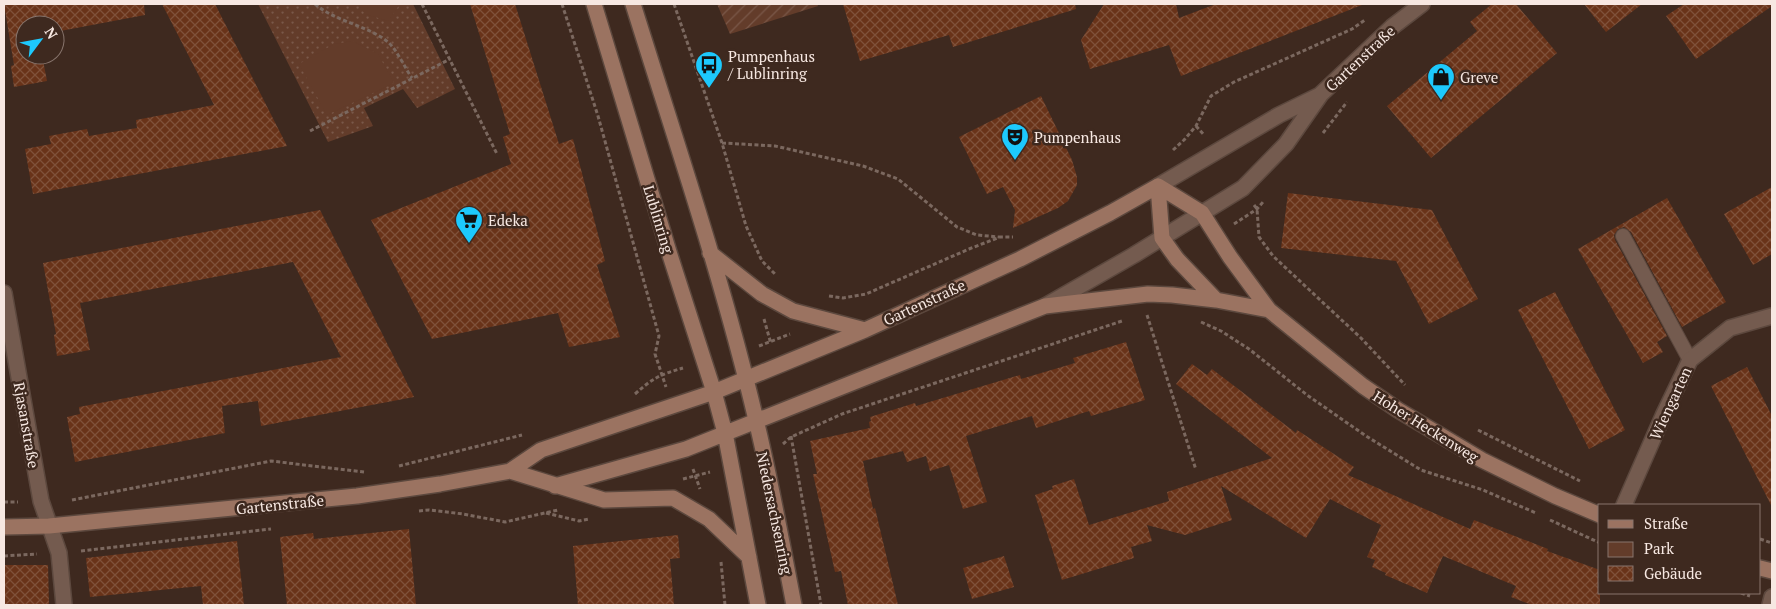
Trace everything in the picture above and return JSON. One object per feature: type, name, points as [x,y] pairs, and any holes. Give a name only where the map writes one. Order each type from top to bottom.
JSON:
[{"type":"street","name":"Lublinring","points":[[594,4],[725,433]]},
{"type":"street","points":[[633,4],[710,253],[756,421]]},
{"type":"street","name":"Gartenstraße","points":[[510,471],[555,486],[686,449],[1044,306],[1162,238],[1243,188],[1286,144],[1321,94],[1392,28],[1422,4]]},
{"type":"street","name":"Gartenstraße","points":[[4,527],[49,526],[357,496],[432,486],[510,471],[541,450],[714,392],[865,330],[1020,259],[1110,213],[1247,133],[1321,94]]},
{"type":"street","points":[[1158,186],[1162,238],[1177,259],[1216,300]]},
{"type":"street","name":"Hoher Heckenweg","points":[[1158,186],[1202,213],[1230,257],[1269,310],[1363,386],[1398,410],[1482,460],[1555,496],[1598,514]]},
{"type":"street","points":[[710,253],[762,294],[793,311],[865,330]]},
{"type":"street","name":"Rjasanstraße","points":[[4,293],[41,501],[49,526]]},
{"type":"street","name":"Gartenstraße","points":[[1044,306],[1148,294],[1216,300]]},
{"type":"street","name":"Hoher Heckenweg","points":[[1216,300],[1269,310]]},
{"type":"street","name":"Wiengarten","points":[[1624,504],[1690,360],[1730,328],[1772,316]]},
{"type":"street","name":"Niedersachsenring","points":[[756,421],[794,605]]},
{"type":"street","points":[[725,433],[758,605]]},
{"type":"street","points":[[555,486],[604,500],[673,498],[709,519],[749,557]]},
{"type":"street","points":[[49,526],[59,553],[64,605]]},
{"type":"street","points":[[1770,605],[1772,597]]},
{"type":"lane","points":[[1623,236],[1690,360]]},
{"type":"path","points":[[315,4],[389,43],[412,78]]},
{"type":"path","points":[[422,4],[497,154]]},
{"type":"path","points":[[562,4],[598,116],[659,336],[655,354],[660,374],[630,398]]},
{"type":"path","points":[[674,4],[722,143],[746,226],[762,261],[778,277]]},
{"type":"path","points":[[1171,152],[1196,126],[1211,96],[1234,82],[1352,29],[1366,19]]},
{"type":"path","points":[[310,131],[450,58]]},
{"type":"path","points":[[722,143],[775,146],[863,166],[898,179],[956,227],[977,235],[1000,238],[1015,237]]},
{"type":"path","points":[[1257,210],[1259,237],[1273,256],[1362,338],[1403,384],[1410,389]]},
{"type":"path","points":[[824,295],[843,298],[866,294],[969,249],[1000,238]]},
{"type":"path","points":[[1147,314],[1196,470]]},
{"type":"path","points":[[1138,317],[1155,314]]},
{"type":"path","points":[[821,605],[792,438],[842,414],[1128,319]]},
{"type":"path","points":[[1200,321],[1221,331],[1250,349],[1307,395],[1366,436],[1421,470],[1483,490],[1540,516]]},
{"type":"path","points":[[1474,428],[1586,483]]},
{"type":"path","points":[[391,468],[525,434]]},
{"type":"path","points":[[686,449],[709,519]]},
{"type":"path","points":[[4,502],[67,501],[272,461],[371,472]]},
{"type":"path","points":[[677,480],[696,475]]},
{"type":"path","points":[[419,511],[428,510],[463,514],[505,522],[565,508]]},
{"type":"path","points":[[1549,520],[1598,542]]},
{"type":"path","points":[[4,556],[59,553],[273,528]]},
{"type":"green space","points":[[258,4],[413,4],[455,89],[417,108],[403,89],[364,108],[373,126],[328,142]]},
{"type":"green space","points":[[358,4],[400,4],[388,21],[365,14]]},
{"type":"green space","points":[[717,4],[817,4],[818,6],[730,34]]},
{"type":"green space","points":[[353,41],[378,54],[394,83],[327,115],[299,64],[334,44]]},
{"type":"building","points":[[4,4],[144,4],[145,15],[65,30],[65,15],[15,15],[15,65],[44,65],[47,81],[14,87],[11,66],[14,65]]},
{"type":"building","points":[[162,4],[215,4],[287,146],[33,194],[25,149],[51,144],[49,136],[87,129],[89,136],[137,128],[136,120],[214,105]]},
{"type":"building","points":[[470,4],[515,4],[559,144],[573,139],[605,261],[597,265],[620,337],[569,347],[558,313],[432,339],[371,220],[511,164],[503,137],[510,134]]},
{"type":"building","points":[[843,4],[1075,4],[1076,9],[953,47],[949,35],[860,61]]},
{"type":"building","points":[[1104,4],[1176,4],[1179,18],[1216,4],[1362,5],[1181,76],[1169,45],[1090,69],[1081,40]]},
{"type":"building","points":[[1492,4],[1516,4],[1557,53],[1431,158],[1387,106],[1477,31],[1470,22]]},
{"type":"building","points":[[1584,4],[1642,4],[1606,32]]},
{"type":"building","points":[[1684,4],[1772,4],[1772,6],[1696,59],[1666,16]]},
{"type":"building","name":"Pumpenhaus","points":[[1041,96],[1072,160],[1077,177],[1077,185],[1068,201],[1058,208],[1013,228],[1015,210],[1003,187],[987,194],[959,137]]},
{"type":"building","points":[[1772,187],[1772,254],[1753,265],[1724,214]]},
{"type":"building","points":[[1288,193],[1432,210],[1478,299],[1429,324],[1396,261],[1281,248]]},
{"type":"building","points":[[1667,198],[1726,302],[1682,327],[1631,232],[1624,227],[1618,229],[1614,235],[1615,240],[1667,336],[1657,342],[1663,352],[1643,363],[1578,249]]},
{"type":"building","points":[[320,210],[414,397],[261,426],[258,401],[222,406],[225,433],[75,462],[67,417],[80,414],[79,407],[341,357],[293,262],[80,303],[90,350],[57,356],[54,335],[56,334],[43,263]]},
{"type":"building","points":[[1555,292],[1625,430],[1589,449],[1518,310]]},
{"type":"building","points":[[1126,342],[1145,400],[1091,416],[1089,411],[1036,428],[1032,416],[966,436],[987,502],[963,509],[949,465],[930,471],[926,456],[907,462],[903,451],[863,461],[873,509],[875,508],[898,605],[848,605],[841,571],[835,572],[813,474],[817,474],[810,441],[870,428],[870,417],[915,403],[916,406],[1020,375],[1021,379],[1075,363],[1073,358]]},
{"type":"building","points":[[1192,364],[1207,375],[1212,369],[1296,433],[1297,430],[1354,467],[1348,475],[1470,529],[1474,520],[1548,549],[1547,551],[1598,569],[1600,605],[1532,605],[1511,597],[1516,586],[1443,556],[1427,593],[1385,575],[1386,573],[1372,567],[1375,560],[1367,557],[1381,525],[1330,499],[1306,538],[1221,486],[1232,520],[1185,535],[1147,525],[1152,541],[1131,547],[1134,558],[1062,580],[1035,495],[1053,489],[1052,486],[1074,479],[1089,525],[1169,501],[1167,492],[1272,458],[1176,384]]},
{"type":"building","points":[[1747,367],[1772,416],[1772,507],[1711,386]]},
{"type":"building","points":[[409,529],[416,605],[287,605],[280,537],[313,533],[314,539]]},
{"type":"building","points":[[678,535],[680,558],[670,559],[674,605],[578,605],[573,546]]},
{"type":"building","points":[[237,541],[244,605],[203,605],[201,586],[90,597],[86,558]]},
{"type":"building","points":[[1004,556],[1014,587],[972,599],[963,568]]},
{"type":"building","points":[[4,565],[48,565],[49,605],[4,605]]},
{"type":"place","name":"Pumpenhaus / Lublinring","points":[[709,89]]},
{"type":"place","name":"Greve","points":[[1441,101]]},
{"type":"place","name":"Pumpenhaus","points":[[1015,161]]},
{"type":"place","name":"Edeka","points":[[469,244]]}]
